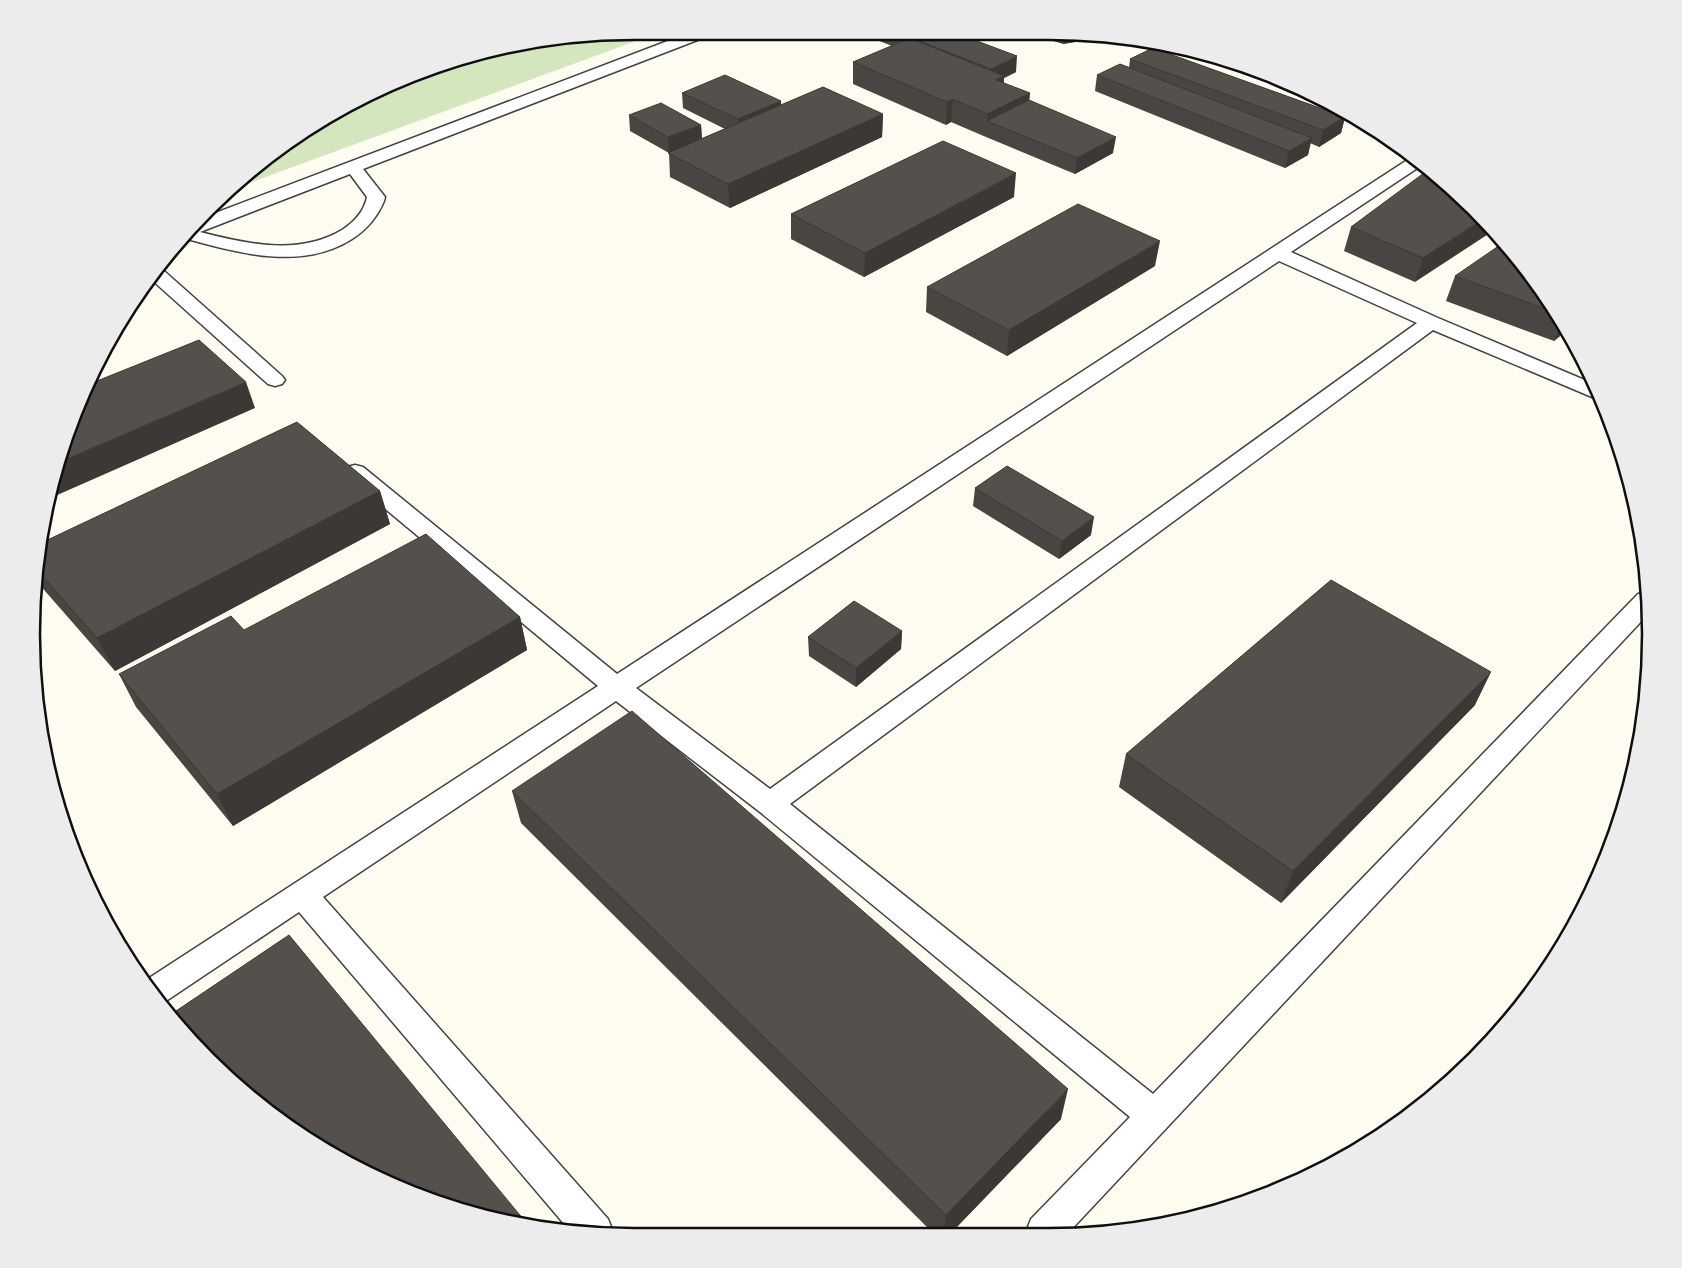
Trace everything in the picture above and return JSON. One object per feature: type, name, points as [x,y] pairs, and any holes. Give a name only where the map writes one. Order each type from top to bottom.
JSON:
[{"type":"lane","points":[[205,224],[687,40]]},
{"type":"lane","points":[[158,989],[1412,164]]},
{"type":"lane","points":[[193,235],[251,250],[309,251],[334,241],[345,236],[362,223],[375,204],[376,197],[354,168]]},
{"type":"lane","points":[[1277,253],[1431,322],[1589,388]]},
{"type":"lane","points":[[159,277],[275,380]]},
{"type":"lane","points":[[770,804],[1431,322]]},
{"type":"lane","points":[[337,458],[616,687],[770,804],[1154,1116]]},
{"type":"lane","points":[[418,559],[445,546]]},
{"type":"lane","points":[[1048,1228],[1641,606]]},
{"type":"lane","points":[[302,894],[590,1227]]},
{"type":"green space","points":[[639,40],[245,185],[304,140],[371,101],[407,85],[480,60],[518,51],[595,41]]},
{"type":"building","points":[[905,40],[915,40],[1004,76],[996,80],[1030,93],[987,114],[953,99],[947,102],[853,62]]},
{"type":"building","points":[[917,40],[974,40],[1017,56],[991,69]]},
{"type":"building","points":[[1151,49],[1159,50],[1330,112],[1342,119],[1323,130],[1130,59]]},
{"type":"building","points":[[1120,64],[1312,138],[1289,151],[1097,75]]},
{"type":"building","points":[[725,75],[781,101],[738,119],[682,93]]},
{"type":"building","points":[[823,87],[883,114],[728,184],[668,153]]},
{"type":"building","points":[[1029,100],[1116,137],[1077,158],[987,121]]},
{"type":"building","points":[[661,103],[701,125],[668,137],[629,115]]},
{"type":"building","points":[[943,141],[1016,173],[865,253],[791,214]]},
{"type":"building","points":[[1423,174],[1440,187],[1477,223],[1423,258],[1351,227]]},
{"type":"building","points":[[1078,204],[1160,241],[1009,330],[927,287]]},
{"type":"building","points":[[1498,246],[1545,309],[1455,276]]},
{"type":"building","points":[[199,340],[246,382],[67,459],[85,407],[96,381]]},
{"type":"building","points":[[297,422],[380,491],[97,638],[43,576],[48,540]]},
{"type":"building","points":[[1007,466],[1094,517],[1062,541],[975,488]]},
{"type":"building","points":[[426,534],[520,617],[217,794],[119,674],[231,616],[244,630]]},
{"type":"building","points":[[1331,580],[1491,672],[1293,871],[1126,754]]},
{"type":"building","points":[[854,601],[902,631],[856,668],[808,637]]},
{"type":"building","points":[[632,711],[1068,1089],[946,1215],[512,791]]},
{"type":"building","points":[[289,935],[522,1218],[480,1208],[407,1183],[371,1167],[337,1148],[304,1128],[242,1081],[187,1026],[175,1011]]}]
